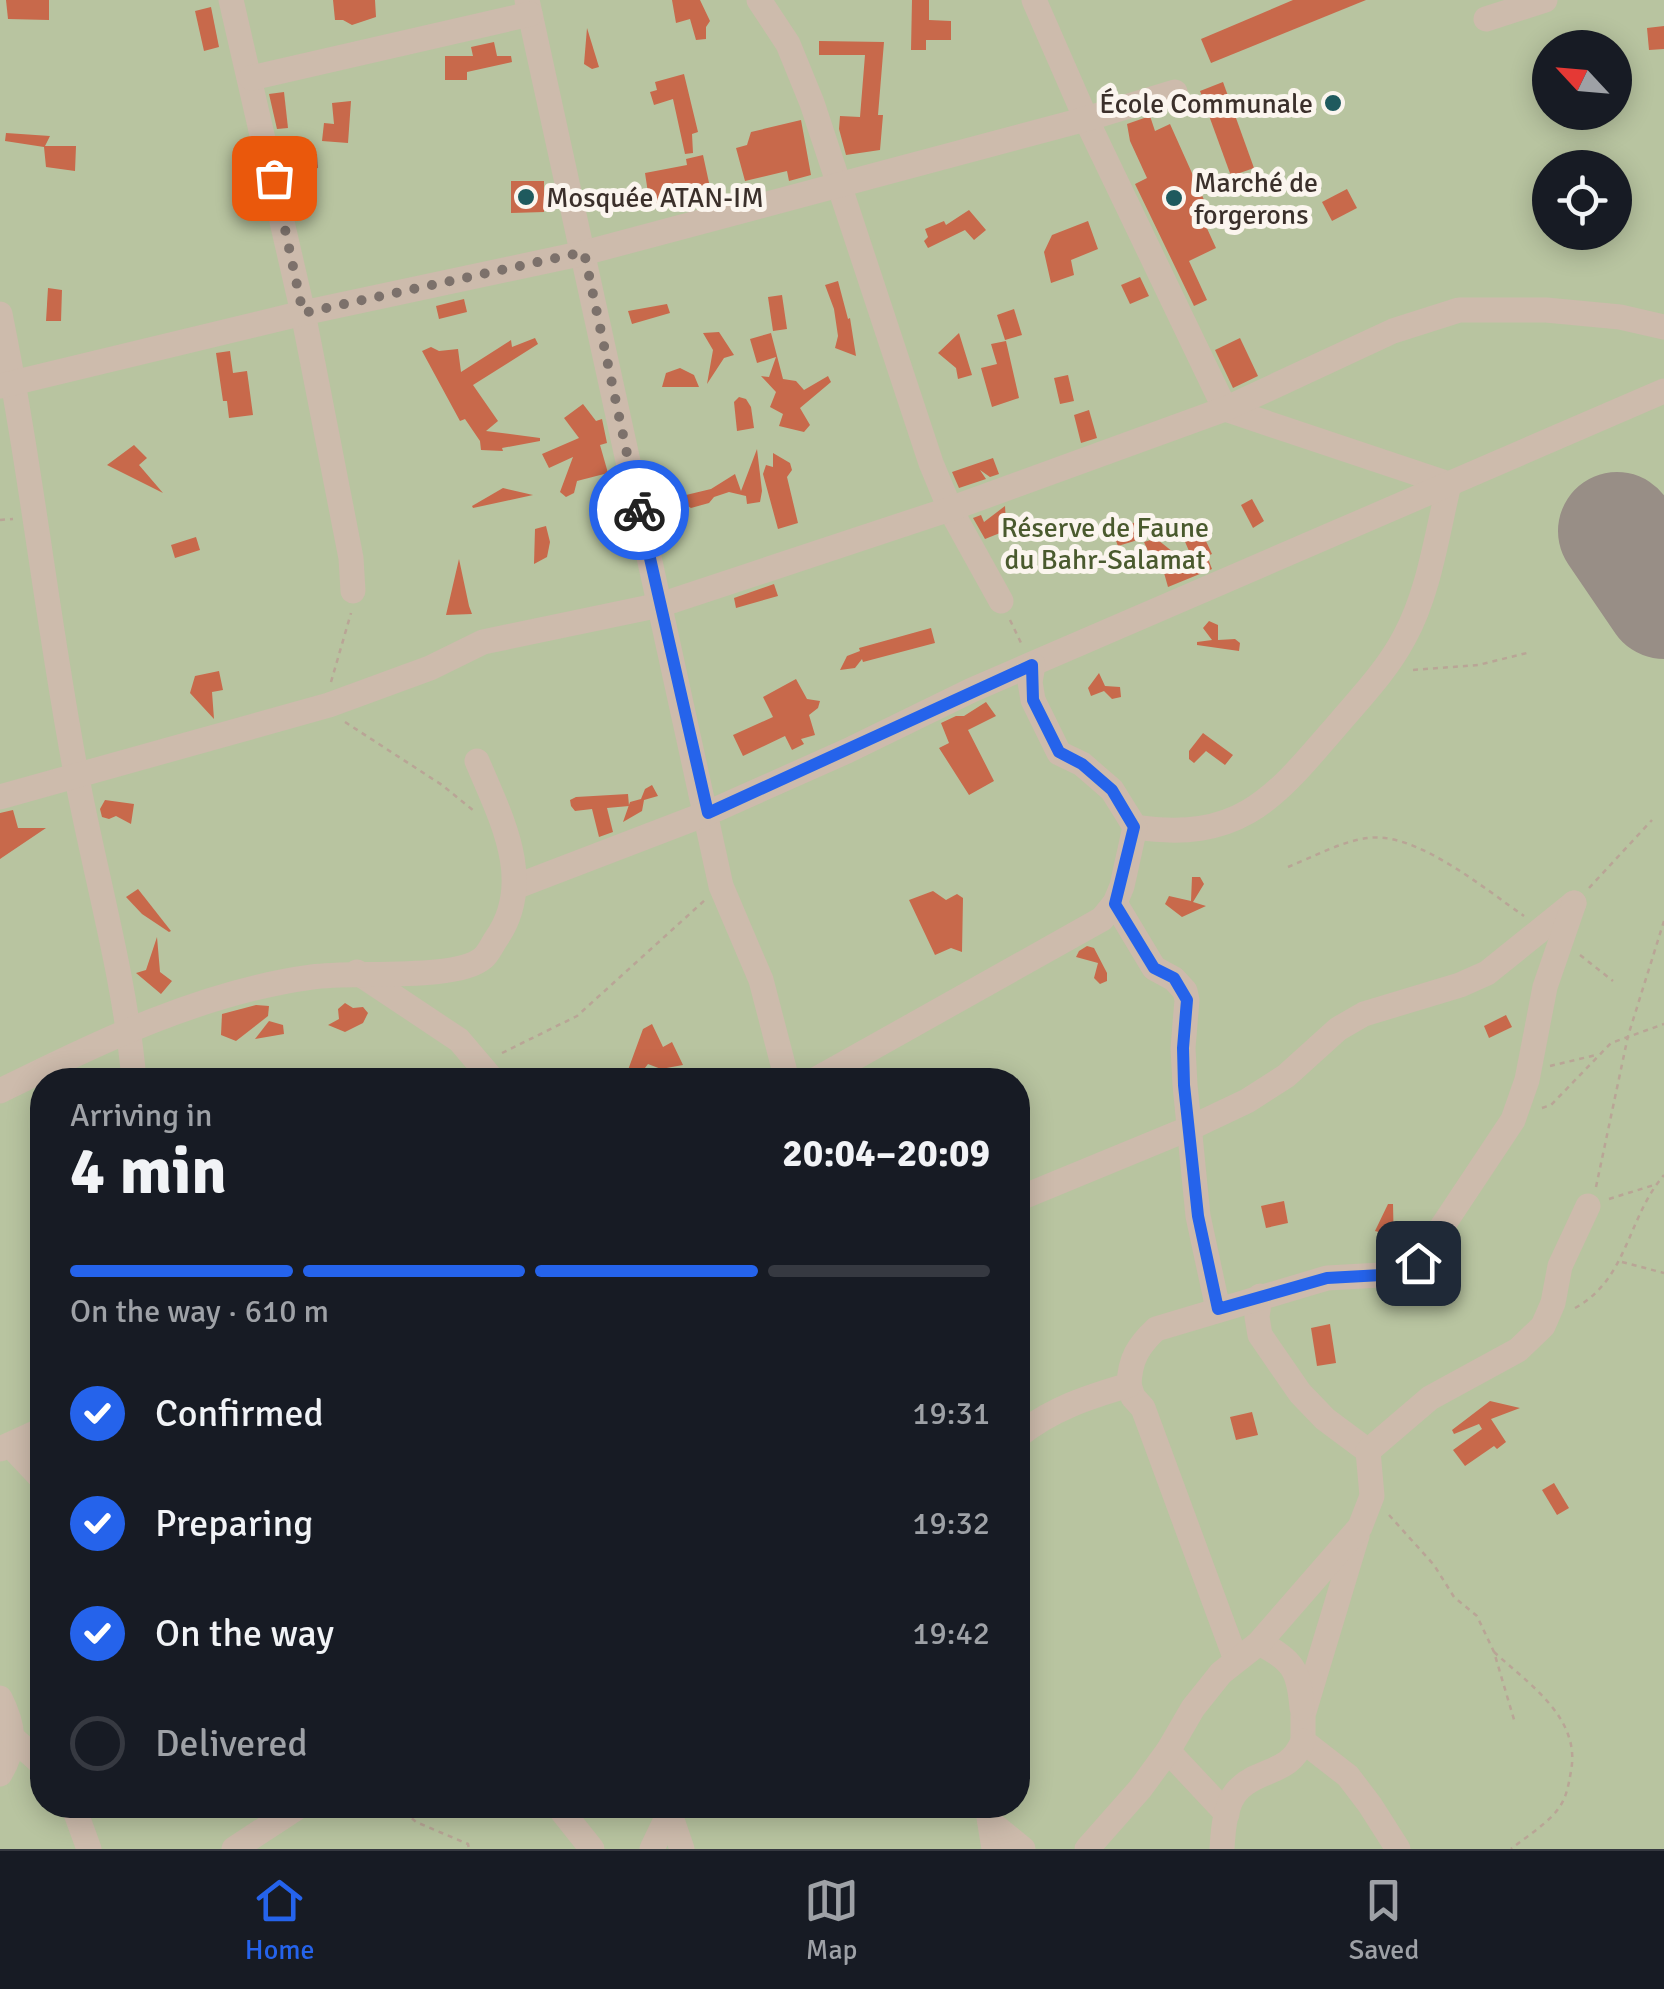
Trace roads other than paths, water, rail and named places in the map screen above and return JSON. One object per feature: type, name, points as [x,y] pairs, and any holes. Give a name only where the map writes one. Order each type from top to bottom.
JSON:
[{"type":"street","points":[[231,0],[303,313],[351,558],[353,591]]},
{"type":"street","points":[[758,0],[788,44],[798,68],[950,509],[1001,601]]},
{"type":"street","points":[[1034,0],[1086,119],[1225,409],[1450,484]]},
{"type":"street","points":[[1486,19],[1546,0]]},
{"type":"street","points":[[251,78],[528,7],[721,886],[761,980],[783,1068]]},
{"type":"street","points":[[7,384],[303,313],[584,252],[1175,92]]},
{"type":"street","points":[[0,797],[329,705],[430,668],[483,642],[660,605],[950,509],[1225,409],[1393,331],[1459,310],[1546,310],[1664,327]]},
{"type":"street","points":[[0,314],[7,384],[76,774],[129,1028],[133,1068]]},
{"type":"street","points":[[516,887],[708,813],[1032,665],[1664,391]]},
{"type":"street","points":[[1134,827],[1201,829],[1242,817],[1289,782],[1382,674],[1406,637],[1421,596],[1450,484]]},
{"type":"street","points":[[837,1068],[1102,920],[1115,904],[1134,827],[1112,790],[1082,764],[1059,752],[1033,700],[1032,665]]},
{"type":"street","points":[[47,1068],[129,1028],[282,981],[357,972],[454,972],[482,959],[506,925],[516,887],[510,840],[477,761]]},
{"type":"street","points":[[1030,1194],[1247,1101],[1286,1076],[1318,1044],[1364,1014],[1460,985],[1487,972],[1550,933],[1574,903]]},
{"type":"street","points":[[1115,904],[1154,968],[1174,978],[1187,1000],[1183,1048],[1198,1216],[1218,1309]]},
{"type":"street","points":[[1236,1660],[1143,1408],[1129,1385],[1130,1366],[1138,1346],[1156,1329],[1260,1296],[1327,1278],[1400,1274],[1418,1263],[1513,1120],[1527,1080],[1550,933]]},
{"type":"street","points":[[357,972],[460,1040],[484,1068]]},
{"type":"street","points":[[0,1091],[30,1076]]},
{"type":"street","points":[[1368,1452],[1430,1398],[1518,1350],[1543,1326],[1554,1303],[1560,1266],[1588,1206]]},
{"type":"street","points":[[1222,1849],[1227,1814],[1242,1786],[1297,1756],[1372,1496],[1368,1452],[1312,1406],[1260,1335],[1260,1296]]},
{"type":"street","points":[[1030,1426],[1083,1398],[1129,1385]]},
{"type":"street","points":[[30,1436],[5,1447],[30,1469]]},
{"type":"street","points":[[1087,1849],[1140,1789],[1168,1751],[1192,1708],[1236,1660],[1259,1643],[1360,1527]]},
{"type":"street","points":[[1259,1643],[1292,1663],[1299,1679],[1303,1728],[1348,1776],[1398,1849]]},
{"type":"street","points":[[0,1698],[11,1718],[14,1738],[0,1774]]},
{"type":"street","points":[[14,1738],[30,1753]]},
{"type":"street","points":[[1168,1751],[1227,1814]]},
{"type":"street","points":[[78,1818],[89,1849]]},
{"type":"street","points":[[234,1849],[280,1818]]},
{"type":"street","points":[[567,1818],[592,1849]]},
{"type":"street","points":[[652,1849],[668,1818]]},
{"type":"street","points":[[674,1818],[682,1849]]},
{"type":"street","points":[[989,1818],[994,1849]]},
{"type":"street","points":[[992,1818],[1022,1849]]},
{"type":"place","name":"École Communale","points":[[1333,103]]},
{"type":"place","name":"Mosquée ATAN-IM","points":[[526,197]]},
{"type":"place","name":"Marché de forgerons","points":[[1174,198]]},
{"type":"park label","name":"Réserve de Faune du Bahr-Salamat","points":[[1105,543]]}]
